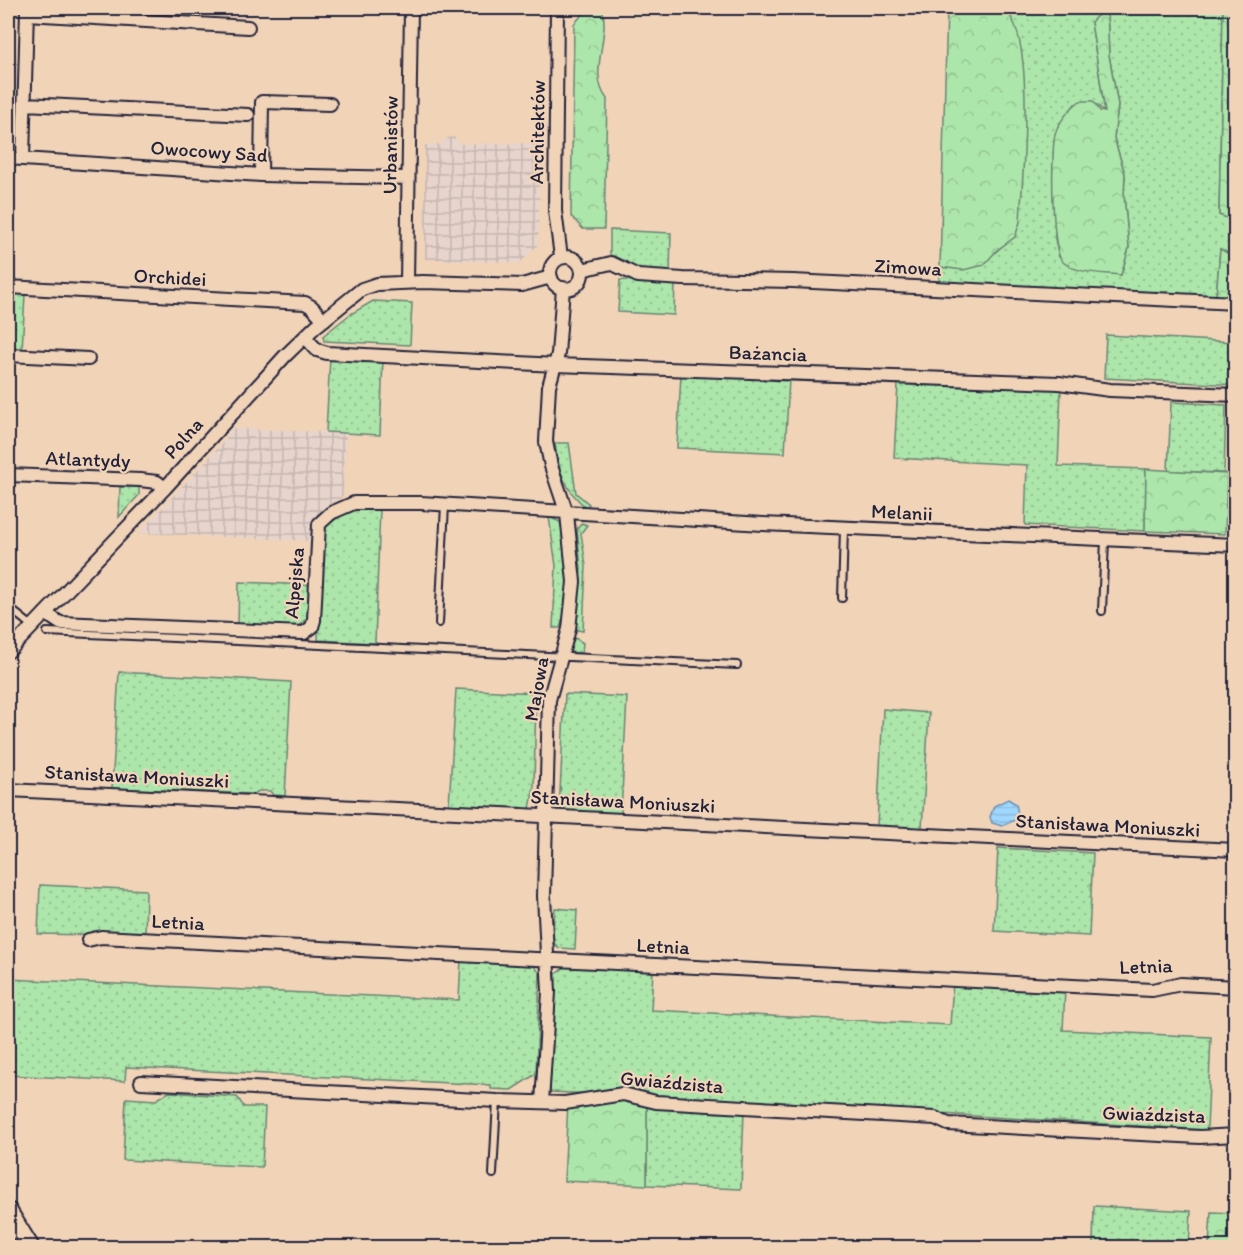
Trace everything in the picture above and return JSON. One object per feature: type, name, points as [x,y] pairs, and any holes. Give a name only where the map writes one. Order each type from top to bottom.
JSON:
[{"type":"main road","points":[[8,1212],[30,1248]]},
{"type":"street","name":"Urbanistów","points":[[407,282],[411,8]]},
{"type":"street","name":"Architektów","points":[[557,8],[555,211],[561,257]]},
{"type":"street","points":[[22,159],[27,11],[248,27]]},
{"type":"street","points":[[261,175],[262,102],[330,104]]},
{"type":"street","points":[[25,104],[248,115]]},
{"type":"street","name":"Owocowy Sad","points":[[8,158],[261,175],[408,178]]},
{"type":"street","points":[[561,257],[577,260],[582,270],[581,278],[576,285],[563,288],[555,284],[551,277],[553,264],[561,257]]},
{"type":"street","name":"Zimowa","points":[[582,270],[611,263],[638,276],[1236,303]]},
{"type":"street","points":[[407,282],[522,285],[551,277]]},
{"type":"street","name":"Polna","points":[[8,652],[305,337],[362,289],[377,284],[407,282]]},
{"type":"street","name":"Orchidei","points":[[8,287],[305,303],[324,320]]},
{"type":"street","name":"Majowa","points":[[542,1102],[549,992],[544,896],[548,816],[546,799],[549,700],[568,629],[574,582],[567,514],[550,466],[546,442],[549,386],[556,365],[563,288]]},
{"type":"street","name":"Bażancia","points":[[305,337],[317,350],[327,353],[556,365],[1059,383],[1110,390],[1236,395]]},
{"type":"street","points":[[8,355],[88,359]]},
{"type":"street","name":"Atlantydy","points":[[8,475],[140,480],[157,482],[165,488]]},
{"type":"street","name":"Alpejska","points":[[45,613],[60,623],[300,634],[312,627],[314,620],[317,533],[322,519],[344,506],[354,503],[445,504],[567,514]]},
{"type":"street","name":"Melanii","points":[[567,514],[844,529],[1236,545]]},
{"type":"street","name":"Stanisława Moniuszki","points":[[8,790],[1236,850]]},
{"type":"street","name":"Letnia","points":[[88,940],[101,937],[1152,990],[1181,984],[1236,987]]},
{"type":"street","name":"Gwiaździsta","points":[[141,1082],[497,1101],[594,1100],[623,1094],[656,1102],[935,1118],[948,1124],[1200,1137],[1236,1135]]},
{"type":"lane","points":[[439,623],[445,504]]},
{"type":"lane","points":[[842,598],[844,529]]},
{"type":"lane","points":[[1102,611],[1105,540]]},
{"type":"lane","points":[[8,607],[32,626]]},
{"type":"lane","points":[[47,632],[737,665]]},
{"type":"lane","points":[[493,1174],[497,1101]]},
{"type":"shaded area","points":[[454,137],[460,144],[541,143],[538,245],[520,263],[425,259],[425,145],[440,144],[447,138]]},
{"type":"shaded area","points":[[232,428],[346,433],[343,496],[311,522],[311,541],[139,533],[226,439]]},
{"type":"green space","points":[[588,8],[602,8],[604,19],[599,78],[601,89],[607,99],[604,229],[583,229],[571,216],[574,24]]},
{"type":"green space","points":[[947,8],[1004,8],[1014,23],[1021,47],[1024,76],[1025,143],[1020,222],[1015,237],[997,250],[984,265],[963,270],[940,267]]},
{"type":"green space","points":[[1004,8],[1223,8],[1219,215],[1235,221],[1236,257],[1220,249],[1216,297],[939,284],[940,267],[975,266],[988,259],[1014,237],[1008,10]],"holes":[[[1107,12],[1109,55],[1118,105],[1114,138],[1125,174],[1124,195],[1129,248],[1121,275],[1072,267],[1059,257],[1055,239],[1055,136],[1058,126],[1075,104],[1097,105],[1105,112],[1091,22]]]},
{"type":"green space","points":[[1223,8],[1235,8],[1235,221],[1219,215]]},
{"type":"green space","points":[[1101,12],[1107,12],[1109,55],[1118,105],[1114,138],[1125,174],[1124,195],[1129,248],[1121,275],[1083,271],[1063,262],[1059,255],[1054,222],[1053,160],[1057,129],[1072,107],[1080,101],[1093,101],[1100,111],[1105,112],[1091,22]]},
{"type":"green space","points":[[610,230],[671,233],[670,273],[635,270],[626,261],[610,257]]},
{"type":"green space","points":[[1220,249],[1235,257],[1235,298],[1216,297]]},
{"type":"green space","points":[[620,280],[675,283],[674,315],[618,312]]},
{"type":"green space","points":[[8,293],[25,294],[22,351],[8,350]]},
{"type":"green space","points":[[373,301],[412,303],[410,345],[324,341],[323,336],[349,315]]},
{"type":"green space","points":[[1106,335],[1235,342],[1235,385],[1104,378]]},
{"type":"green space","points":[[330,357],[383,360],[380,435],[326,432]]},
{"type":"green space","points":[[681,374],[789,379],[785,453],[677,448]]},
{"type":"green space","points":[[898,384],[1061,389],[1058,466],[1146,469],[1145,531],[1025,525],[1027,465],[894,458]]},
{"type":"green space","points":[[1171,402],[1226,405],[1224,473],[1168,471]]},
{"type":"green space","points":[[555,443],[569,443],[576,493],[589,504],[586,507],[573,494],[564,479]]},
{"type":"green space","points":[[1146,469],[1227,474],[1225,534],[1145,531]]},
{"type":"green space","points":[[120,487],[139,487],[139,495],[119,517]]},
{"type":"green space","points":[[353,508],[380,509],[375,643],[318,640],[323,527]]},
{"type":"green space","points":[[549,517],[560,522],[568,561],[568,589],[560,628],[553,628],[556,566]]},
{"type":"green space","points":[[582,523],[587,525],[581,533],[586,566],[583,631],[578,630],[575,626],[581,569],[577,529]]},
{"type":"green space","points":[[239,582],[309,585],[307,618],[296,628],[238,625]]},
{"type":"green space","points":[[575,638],[583,643],[582,653],[570,652],[571,640]]},
{"type":"green space","points":[[119,672],[291,682],[285,796],[273,795],[270,791],[259,791],[253,794],[112,788]]},
{"type":"green space","points":[[456,689],[536,693],[534,787],[530,809],[449,805]]},
{"type":"green space","points":[[565,694],[627,697],[621,814],[559,811]]},
{"type":"green space","points":[[883,709],[929,713],[922,828],[877,826]]},
{"type":"green space","points":[[998,848],[1093,853],[1089,936],[994,931]]},
{"type":"green space","points":[[40,885],[146,890],[145,936],[38,934]]},
{"type":"green space","points":[[555,908],[577,910],[575,949],[559,948],[552,941]]},
{"type":"green space","points":[[461,959],[531,963],[540,973],[536,1074],[511,1090],[491,1089],[491,1085],[126,1067],[125,1081],[8,1075],[8,979],[459,1000]]},
{"type":"green space","points":[[567,965],[653,969],[651,1010],[950,1025],[953,983],[1065,989],[1063,1030],[1211,1037],[1207,1130],[643,1096],[618,1088],[597,1094],[550,1092],[556,974]]},
{"type":"green space","points":[[169,1092],[237,1097],[244,1107],[265,1107],[262,1167],[123,1160],[126,1098],[156,1100]]},
{"type":"green space","points":[[619,1098],[647,1107],[647,1185],[564,1181],[568,1103],[599,1104]]},
{"type":"green space","points":[[647,1107],[744,1111],[741,1189],[647,1185]]},
{"type":"green space","points":[[1094,1206],[1191,1211],[1189,1247],[1093,1245]]},
{"type":"green space","points":[[1211,1212],[1235,1213],[1235,1247],[1209,1247]]},
{"type":"water","points":[[1008,799],[1016,804],[1018,814],[1015,820],[1002,826],[992,823],[990,817],[994,806]]}]
